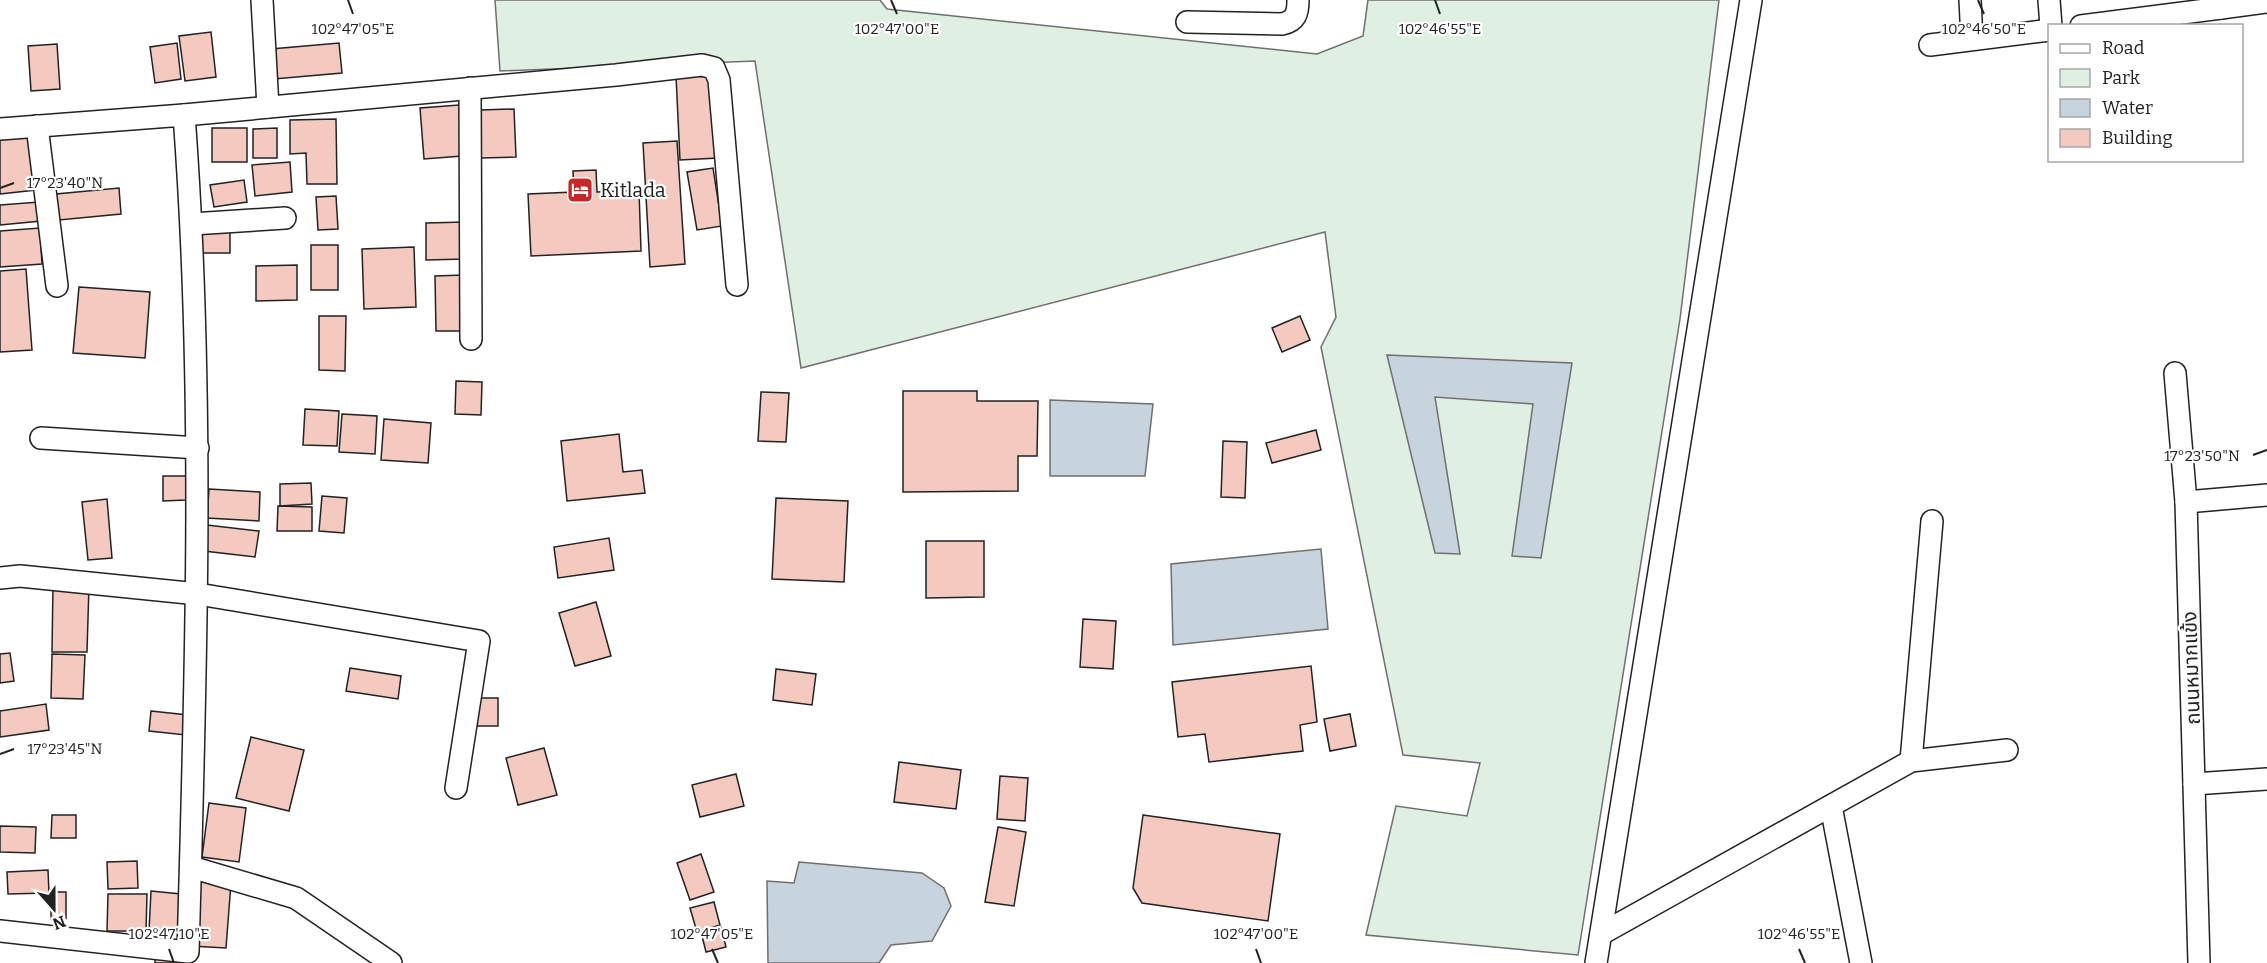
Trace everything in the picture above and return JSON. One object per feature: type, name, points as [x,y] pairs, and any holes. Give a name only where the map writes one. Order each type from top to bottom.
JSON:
[{"type":"street","points":[[262,0],[268,107]]},
{"type":"street","points":[[1187,22],[1282,24],[1291,22],[1297,15],[1298,0]]},
{"type":"street","points":[[1596,963],[1751,0]]},
{"type":"street","points":[[1970,0],[1972,39]]},
{"type":"street","points":[[2049,0],[2050,24]]},
{"type":"street","points":[[2088,24],[2140,9],[2267,2]]},
{"type":"street","points":[[1930,45],[2048,28]]},
{"type":"street","points":[[0,129],[184,115],[702,64],[714,68],[719,80],[737,285]]},
{"type":"street","points":[[470,88],[471,339]]},
{"type":"street","points":[[0,931],[188,952],[198,594],[198,448],[192,225],[184,115]]},
{"type":"street","points":[[36,126],[57,286]]},
{"type":"street","points":[[192,225],[285,218]]},
{"type":"street","name":"ถนนหมากแข้ง","points":[[2175,374],[2186,502],[2199,963]]},
{"type":"street","points":[[41,438],[198,448]]},
{"type":"street","points":[[2186,502],[2267,495]]},
{"type":"street","points":[[1911,761],[1932,521]]},
{"type":"street","points":[[0,578],[20,576],[198,594],[479,641],[456,788]]},
{"type":"street","points":[[1601,934],[1911,761],[2007,750]]},
{"type":"street","points":[[2194,784],[2267,779]]},
{"type":"street","points":[[1831,806],[1861,963]]},
{"type":"street","points":[[191,867],[296,898],[391,963]]},
{"type":"green space","points":[[495,0],[880,0],[887,9],[1317,54],[1363,36],[1368,0],[1719,0],[1680,319],[1578,955],[1366,935],[1396,806],[1467,816],[1480,763],[1403,755],[1321,347],[1336,317],[1325,232],[801,368],[755,61],[500,71]]},
{"type":"water","points":[[1387,355],[1572,363],[1541,558],[1512,556],[1533,404],[1435,397],[1460,554],[1435,553]]},
{"type":"water","points":[[1050,400],[1153,404],[1145,476],[1050,476]]},
{"type":"water","points":[[1321,549],[1328,629],[1173,645],[1171,564]]},
{"type":"water","points":[[799,862],[922,873],[944,888],[951,906],[932,941],[891,945],[879,963],[768,963],[767,881],[794,883]]},
{"type":"building","points":[[211,32],[216,77],[185,81],[179,36]]},
{"type":"building","points":[[177,43],[181,79],[155,83],[150,47]]},
{"type":"building","points":[[339,43],[342,73],[274,79],[271,49]]},
{"type":"building","points":[[57,44],[60,89],[31,91],[28,46]]},
{"type":"building","points":[[715,75],[718,158],[680,160],[676,76]]},
{"type":"building","points":[[459,105],[462,156],[424,159],[420,108]]},
{"type":"building","points":[[514,109],[516,157],[481,158],[480,110]]},
{"type":"building","points":[[336,119],[337,184],[307,184],[306,153],[290,154],[290,120]]},
{"type":"building","points":[[212,128],[247,128],[247,162],[212,162]]},
{"type":"building","points":[[277,128],[277,158],[253,158],[253,129]]},
{"type":"building","points":[[30,135],[36,190],[0,194],[0,138]]},
{"type":"building","points":[[677,141],[685,264],[650,267],[643,143]]},
{"type":"building","points":[[290,162],[292,192],[255,196],[252,165]]},
{"type":"building","points":[[713,168],[722,226],[697,230],[687,172]]},
{"type":"building","points":[[596,170],[597,192],[639,190],[641,251],[531,256],[528,194],[574,192],[573,171]]},
{"type":"building","points":[[244,180],[247,202],[214,207],[210,185]]},
{"type":"building","points":[[119,188],[121,214],[59,220],[56,194]]},
{"type":"building","points":[[336,196],[338,229],[318,230],[316,197]]},
{"type":"building","points":[[39,202],[41,221],[0,225],[0,205]]},
{"type":"building","points":[[465,222],[466,259],[426,260],[426,223]]},
{"type":"building","points":[[40,228],[42,264],[0,267],[0,231]]},
{"type":"building","points":[[230,228],[230,253],[202,253],[202,229]]},
{"type":"building","points":[[311,245],[338,245],[338,290],[311,290]]},
{"type":"building","points":[[414,247],[416,307],[364,309],[362,249]]},
{"type":"building","points":[[297,265],[297,300],[256,301],[256,266]]},
{"type":"building","points":[[26,269],[32,350],[0,352],[0,271]]},
{"type":"building","points":[[463,275],[464,331],[436,331],[435,276]]},
{"type":"building","points":[[79,287],[150,292],[145,358],[73,353]]},
{"type":"building","points":[[319,316],[346,316],[345,371],[319,370]]},
{"type":"building","points":[[1300,316],[1310,340],[1282,352],[1272,328]]},
{"type":"building","points":[[456,381],[482,382],[481,415],[455,414]]},
{"type":"building","points":[[903,391],[977,391],[977,401],[1038,401],[1037,456],[1018,456],[1018,491],[903,492]]},
{"type":"building","points":[[761,392],[789,393],[786,442],[758,441]]},
{"type":"building","points":[[305,409],[339,411],[337,446],[303,445]]},
{"type":"building","points":[[342,414],[377,416],[375,454],[339,452]]},
{"type":"building","points":[[384,419],[431,423],[428,463],[381,460]]},
{"type":"building","points":[[1316,430],[1321,450],[1272,463],[1266,443]]},
{"type":"building","points":[[619,434],[623,472],[642,470],[645,493],[567,501],[561,441]]},
{"type":"building","points":[[1223,441],[1247,442],[1245,498],[1221,497]]},
{"type":"building","points":[[163,476],[186,476],[186,500],[163,501]]},
{"type":"building","points":[[311,483],[312,504],[280,506],[280,484]]},
{"type":"building","points":[[209,489],[260,492],[259,521],[207,518]]},
{"type":"building","points":[[322,496],[347,498],[344,533],[319,531]]},
{"type":"building","points":[[776,498],[848,501],[844,582],[772,579]]},
{"type":"building","points":[[107,499],[112,558],[88,560],[82,502]]},
{"type":"building","points":[[278,506],[312,507],[312,531],[277,531]]},
{"type":"building","points":[[207,525],[259,531],[255,557],[204,551]]},
{"type":"building","points":[[609,538],[614,570],[558,578],[554,547]]},
{"type":"building","points":[[926,541],[984,541],[984,597],[926,598]]},
{"type":"building","points":[[53,585],[89,585],[87,652],[52,652]]},
{"type":"building","points":[[596,602],[611,656],[575,666],[559,613]]},
{"type":"building","points":[[1083,619],[1116,621],[1113,669],[1080,667]]},
{"type":"building","points":[[10,653],[14,681],[0,683],[0,654]]},
{"type":"building","points":[[52,654],[85,655],[83,699],[51,698]]},
{"type":"building","points":[[1311,666],[1317,722],[1300,725],[1303,751],[1209,762],[1205,734],[1178,737],[1172,682]]},
{"type":"building","points":[[350,668],[401,676],[398,699],[346,691]]},
{"type":"building","points":[[776,669],[816,674],[812,705],[773,700]]},
{"type":"building","points":[[470,698],[498,698],[498,726],[470,726]]},
{"type":"building","points":[[46,704],[49,730],[0,737],[0,711]]},
{"type":"building","points":[[151,711],[188,715],[186,735],[149,731]]},
{"type":"building","points":[[1350,714],[1356,746],[1330,751],[1324,719]]},
{"type":"building","points":[[251,737],[304,750],[289,811],[236,798]]},
{"type":"building","points":[[544,748],[557,795],[518,805],[506,758]]},
{"type":"building","points":[[899,762],[961,770],[956,809],[894,802]]},
{"type":"building","points":[[736,774],[744,806],[700,817],[692,785]]},
{"type":"building","points":[[1000,776],[1028,778],[1025,821],[997,819]]},
{"type":"building","points":[[209,803],[246,808],[239,862],[202,857]]},
{"type":"building","points":[[52,815],[76,815],[76,838],[51,838]]},
{"type":"building","points":[[1143,815],[1280,834],[1268,921],[1142,903],[1133,888]]},
{"type":"building","points":[[0,826],[36,827],[35,853],[0,852]]},
{"type":"building","points":[[998,827],[1026,832],[1014,906],[985,902]]},
{"type":"building","points":[[701,854],[714,892],[690,900],[677,863]]},
{"type":"building","points":[[137,861],[138,888],[108,889],[107,862]]},
{"type":"building","points":[[48,870],[49,893],[8,894],[7,872]]},
{"type":"building","points":[[197,881],[231,883],[226,948],[191,946]]},
{"type":"building","points":[[151,891],[181,894],[178,933],[149,931]]},
{"type":"building","points":[[51,892],[66,892],[66,919],[51,919]]},
{"type":"building","points":[[108,894],[147,894],[146,931],[107,931]]},
{"type":"building","points":[[714,902],[720,925],[697,932],[690,908]]},
{"type":"building","points":[[721,927],[726,947],[706,952],[701,932]]},
{"type":"building","points":[[155,959],[188,962],[155,963]]},
{"type":"place","name":"Kitlada","points":[[580,190]]}]
